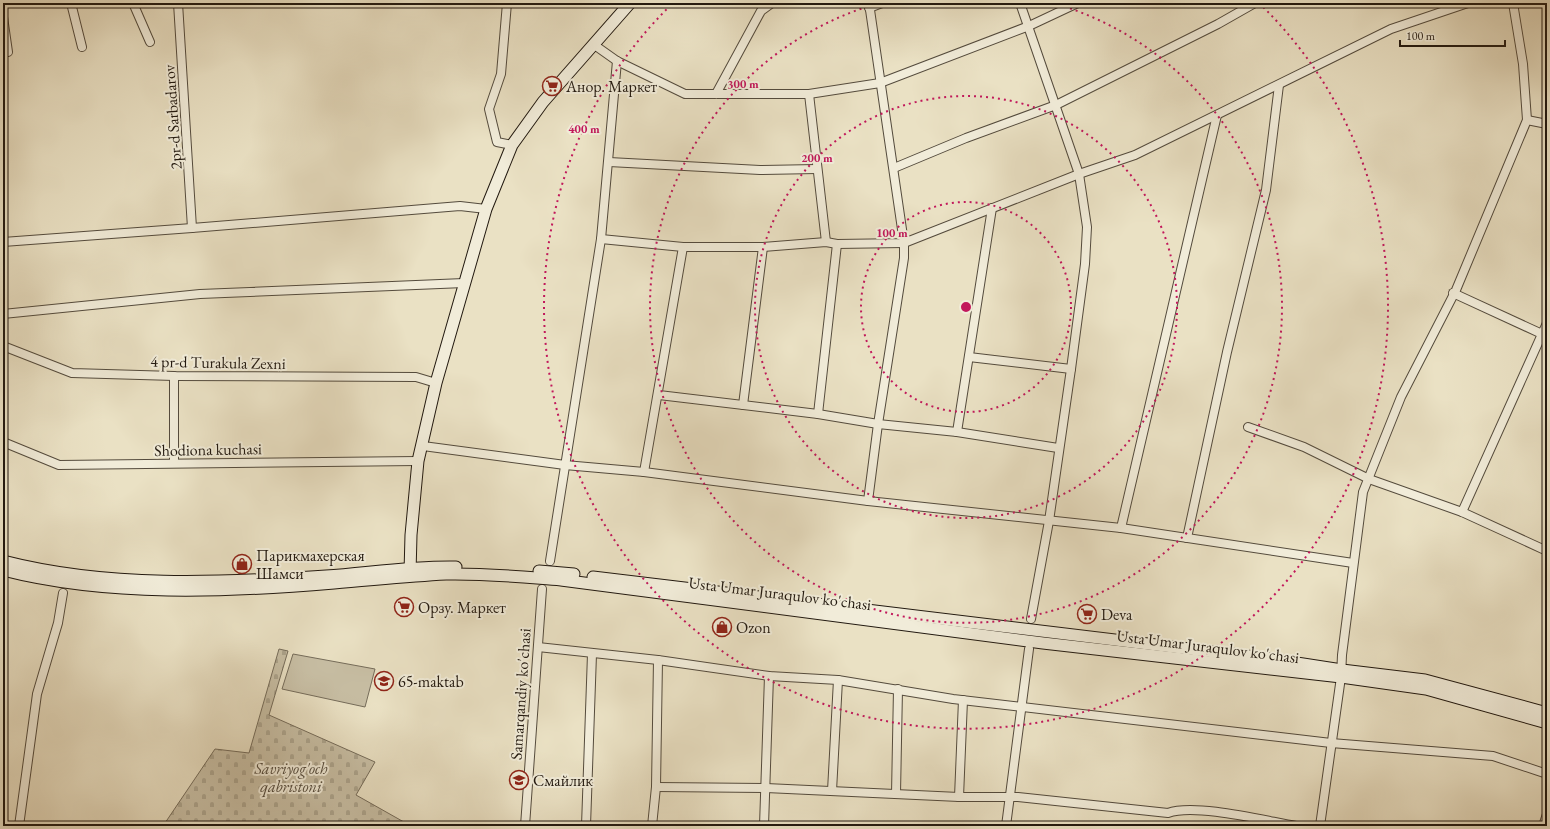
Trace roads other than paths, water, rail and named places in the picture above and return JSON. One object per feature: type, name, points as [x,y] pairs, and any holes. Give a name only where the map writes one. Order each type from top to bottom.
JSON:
[{"type":"main road","points":[[410,572],[411,535],[418,461],[423,446],[436,383],[486,209],[512,145],[543,102],[630,3]]},
{"type":"main road","name":"Usta Umar Juraqulov ko'chasi","points":[[3,561],[57,572],[127,579],[188,581],[410,572],[490,574],[561,580],[1043,643],[1342,674],[1424,680],[1547,714]]},
{"type":"main road","name":"Usta Umar Juraqulov ko'chasi","points":[[3,570],[35,577],[81,583],[189,590],[334,583],[410,572]]},
{"type":"main road","name":"Usta Umar Juraqulov ko'chasi","points":[[1342,674],[1426,689],[1547,724]]},
{"type":"street","points":[[71,3],[82,47]]},
{"type":"street","points":[[133,3],[150,42]]},
{"type":"street","name":"2pr-d Sarbadarov","points":[[178,3],[192,228]]},
{"type":"street","points":[[507,3],[501,74],[489,109],[497,142],[512,145]]},
{"type":"street","points":[[716,94],[761,11],[772,3]]},
{"type":"street","points":[[868,501],[878,424],[904,258],[904,243],[894,168],[869,6],[882,3]]},
{"type":"street","points":[[1020,3],[1079,174],[1087,235],[1085,264],[1071,369],[1058,448],[1049,521],[1031,619]]},
{"type":"street","points":[[594,44],[617,62],[685,94],[809,94],[880,83],[1029,26],[1078,3]]},
{"type":"street","points":[[894,168],[966,138],[1056,105],[1218,24],[1256,3]]},
{"type":"street","points":[[600,239],[683,247],[763,247],[826,242],[838,244],[904,243],[1079,174],[1135,155],[1279,86],[1391,29],[1468,3]]},
{"type":"street","points":[[1320,826],[1342,674],[1342,661],[1353,563],[1363,492],[1401,397],[1454,294],[1527,120],[1523,64],[1513,3]]},
{"type":"street","points":[[3,17],[8,52]]},
{"type":"street","points":[[550,561],[600,239],[609,162],[617,62]]},
{"type":"street","points":[[1187,538],[1227,352],[1266,190],[1279,86]]},
{"type":"street","points":[[809,94],[826,242]]},
{"type":"street","points":[[1121,528],[1217,115]]},
{"type":"street","points":[[1527,120],[1547,124]]},
{"type":"street","points":[[609,162],[760,170],[817,169]]},
{"type":"street","points":[[3,242],[460,206],[486,209]]},
{"type":"street","points":[[957,432],[992,208]]},
{"type":"street","points":[[818,414],[838,244]]},
{"type":"street","points":[[644,472],[659,395],[666,337],[683,247]]},
{"type":"street","points":[[743,405],[763,247]]},
{"type":"street","points":[[3,314],[200,294],[464,283]]},
{"type":"street","points":[[1454,294],[1542,334]]},
{"type":"street","points":[[1462,512],[1547,323]]},
{"type":"street","name":"4 pr-d Turakula Zexni","points":[[3,346],[72,373],[174,376],[416,377],[436,383]]},
{"type":"street","points":[[969,357],[1071,369]]},
{"type":"street","points":[[174,376],[174,463]]},
{"type":"street","points":[[659,395],[818,414],[878,424],[957,432],[1058,448]]},
{"type":"street","points":[[1248,427],[1304,448],[1369,479],[1462,512],[1547,551]]},
{"type":"street","name":"Shodiona kuchasi","points":[[3,442],[59,465],[418,461]]},
{"type":"street","points":[[423,446],[565,465],[644,472],[868,501],[1121,528],[1353,563]]},
{"type":"street","name":"Samarqandiy ko'chasi","points":[[525,826],[542,589]]},
{"type":"street","points":[[19,826],[37,694],[58,623],[63,593]]},
{"type":"street","points":[[538,647],[658,660],[769,676],[838,680],[963,700],[1331,743],[1493,756],[1547,774]]},
{"type":"street","points":[[1006,826],[1011,797],[1020,706],[1029,649]]},
{"type":"street","points":[[586,826],[592,654]]},
{"type":"street","points":[[652,826],[656,788],[658,660]]},
{"type":"street","points":[[764,826],[769,676]]},
{"type":"street","points":[[832,791],[838,680]]},
{"type":"street","points":[[896,794],[898,689]]},
{"type":"street","points":[[959,797],[963,700]]},
{"type":"street","points":[[656,788],[766,788],[959,797],[1011,797],[1168,813],[1177,809],[1204,810],[1296,826]]},
{"type":"street","points":[[1543,826],[1547,814]]},
{"type":"place","name":"Анор. Маркет","points":[[552,86]]},
{"type":"place","name":"Парикмахерская Шамси","points":[[242,564]]},
{"type":"place","name":"Орзу. Маркет","points":[[404,607]]},
{"type":"place","name":"Deva","points":[[1087,614]]},
{"type":"place","name":"Ozon","points":[[722,627]]},
{"type":"place","name":"65-maktab","points":[[384,681]]},
{"type":"place","name":"Смайлик","points":[[519,780]]},
{"type":"park label","name":"Savriyog'och qabristoni","points":[[291,777]]}]
